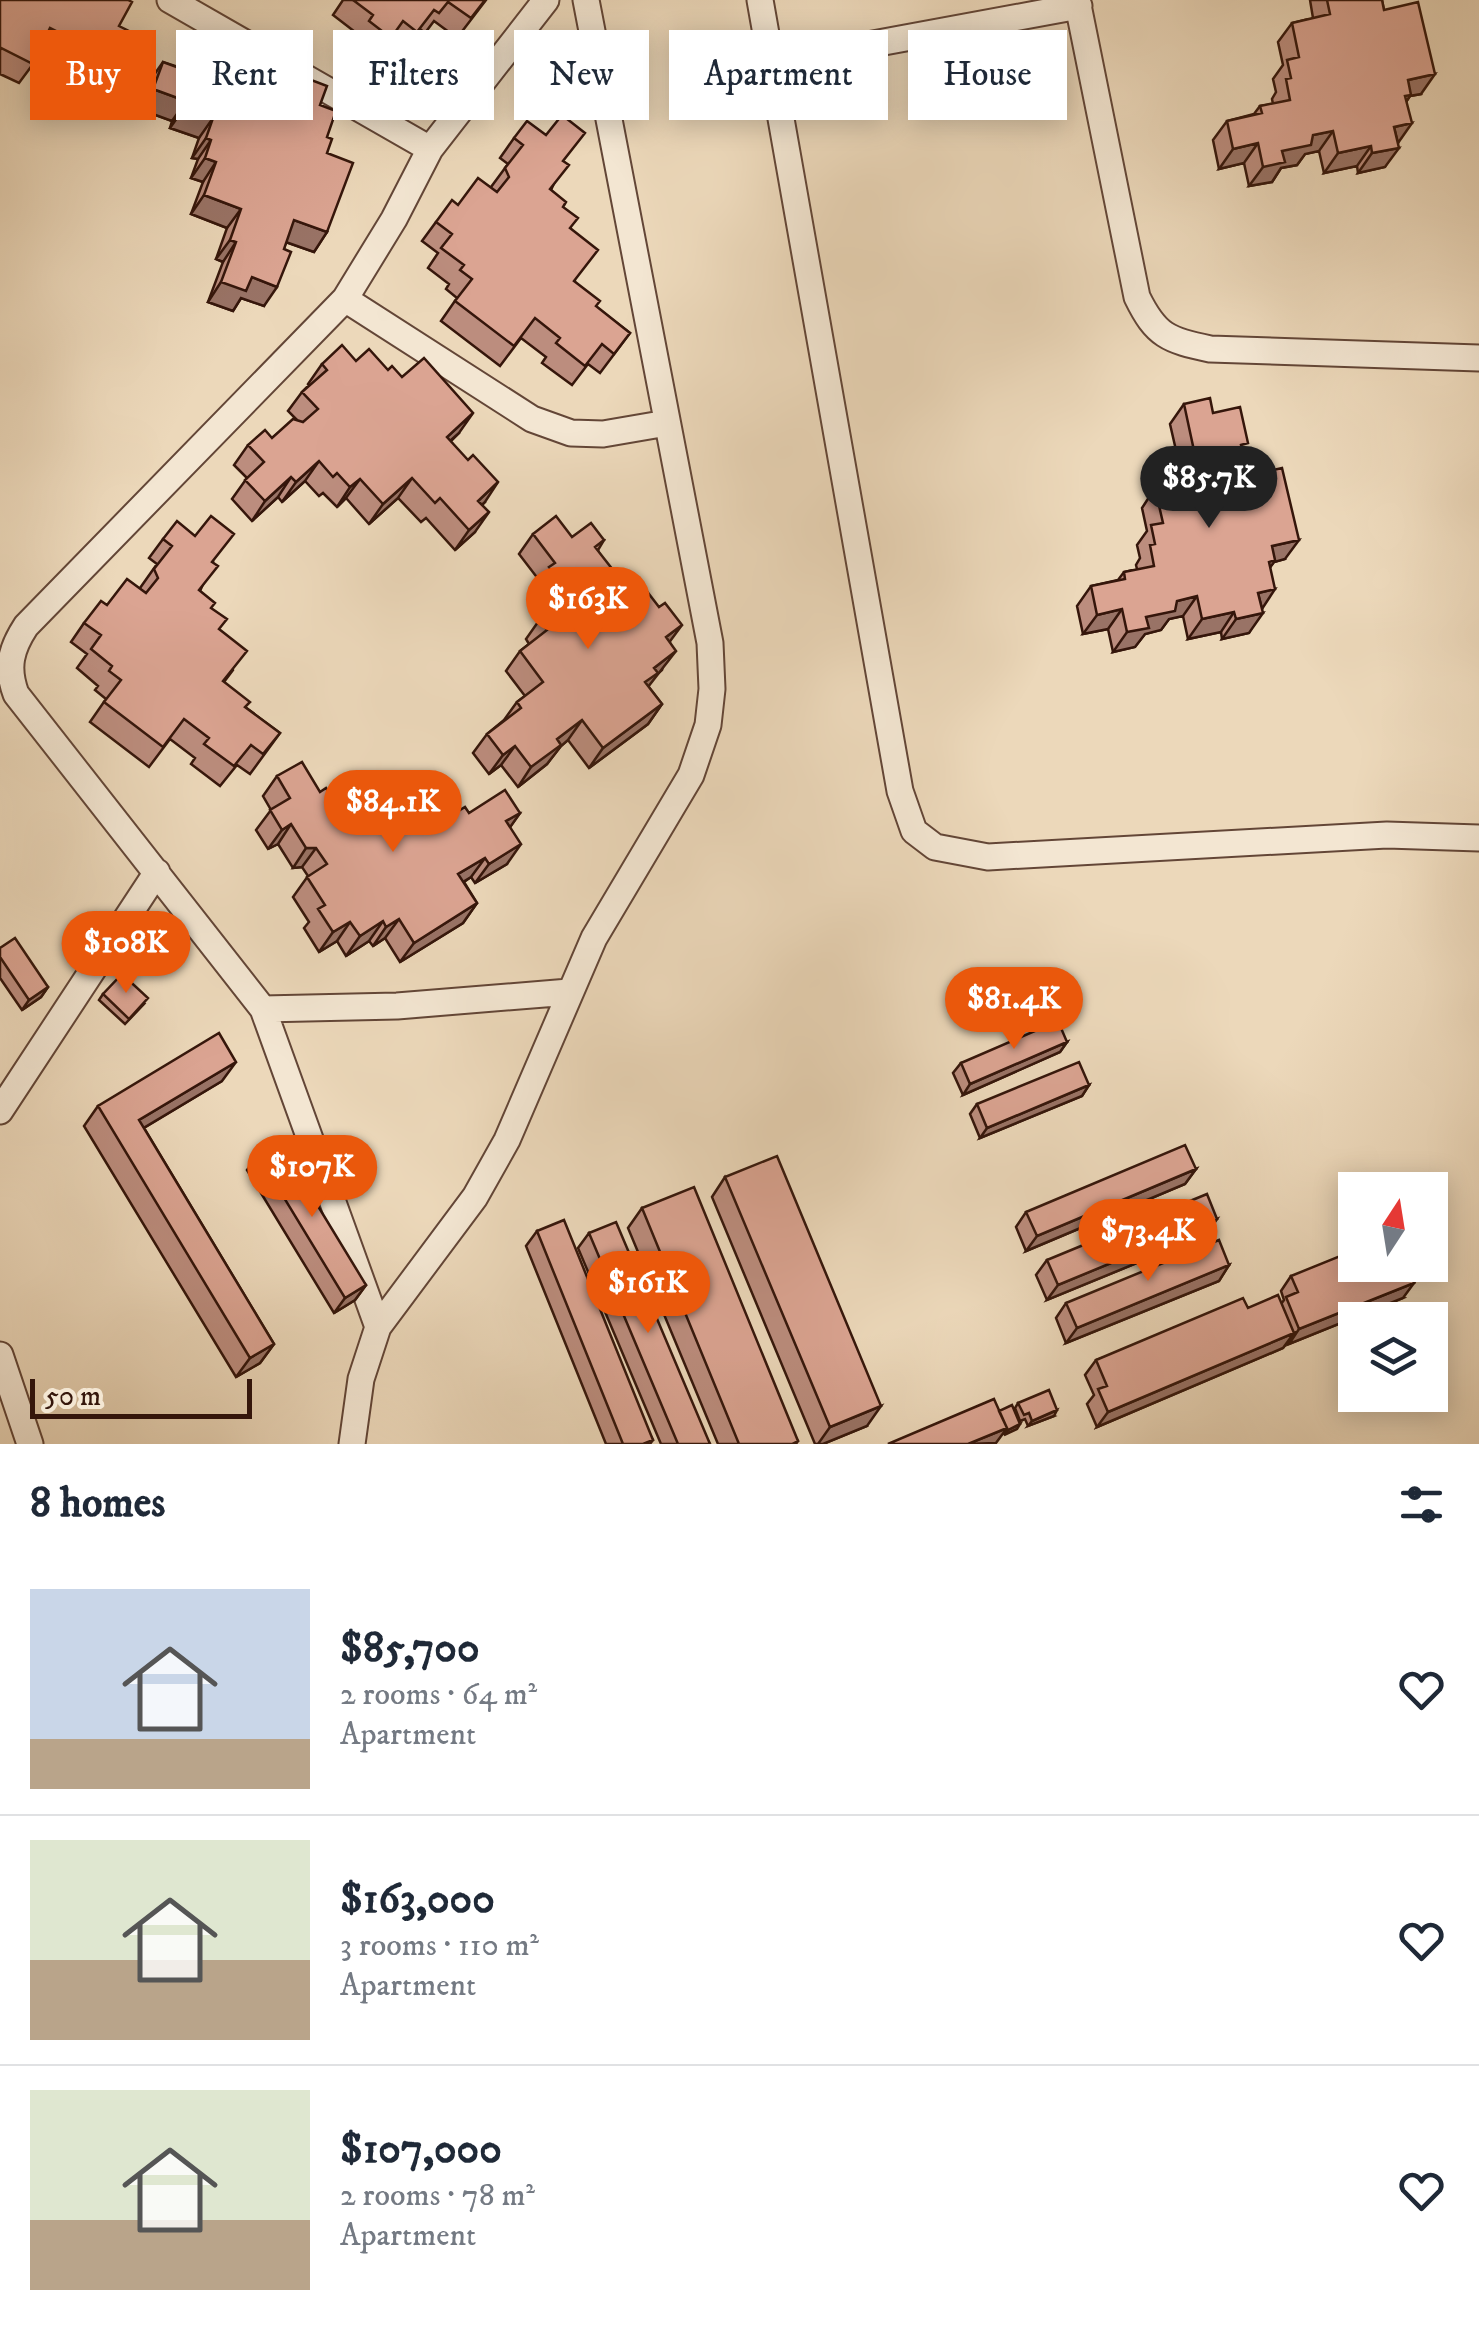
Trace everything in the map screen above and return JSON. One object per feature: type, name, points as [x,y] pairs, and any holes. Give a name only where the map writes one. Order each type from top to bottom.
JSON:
[{"type":"street","points":[[170,0],[209,10],[430,150]]},
{"type":"street","points":[[378,1327],[263,1009],[16,694],[9,671],[11,656],[26,626],[344,299],[394,219],[430,150],[546,0]]},
{"type":"street","points":[[352,1444],[361,1379],[378,1327],[474,1197],[507,1140],[594,938],[692,775],[708,725],[712,688],[710,642],[586,0]]},
{"type":"street","points":[[760,0],[765,30]]},
{"type":"street","points":[[888,40],[1078,3],[1137,296],[1150,324],[1172,341],[1210,349],[1479,358]]},
{"type":"street","points":[[780,120],[900,791],[914,831],[935,847],[988,857],[1387,834],[1479,838]]},
{"type":"street","points":[[344,299],[532,419],[571,433],[603,434],[668,423]]},
{"type":"street","points":[[0,1111],[157,872]]},
{"type":"street","points":[[263,1009],[396,1006],[569,992]]},
{"type":"street","points":[[0,1355],[30,1444]]},
{"type":"building","points":[[0,0],[132,2],[119,26],[127,30],[30,30],[30,62],[0,50]]},
{"type":"building","points":[[353,0],[485,0],[471,18],[448,2],[439,13],[434,10],[419,30],[403,21],[397,30],[381,30],[369,21],[373,15]]},
{"type":"building","points":[[1327,0],[1382,0],[1384,10],[1418,2],[1435,74],[1408,80],[1411,95],[1405,96],[1412,123],[1394,127],[1399,148],[1372,153],[1371,146],[1338,153],[1333,131],[1313,135],[1311,145],[1282,151],[1285,162],[1263,167],[1258,143],[1233,149],[1227,121],[1262,113],[1260,106],[1290,100],[1287,60],[1299,57],[1292,23],[1330,14]]},
{"type":"building","points":[[163,62],[176,67],[176,97],[156,90]]},
{"type":"building","points":[[313,81],[327,86],[320,105],[333,110],[327,137],[332,139],[327,153],[353,163],[327,232],[294,220],[284,249],[291,252],[277,287],[252,277],[246,291],[221,282],[236,242],[230,240],[241,209],[204,195],[216,162],[205,158],[211,140],[206,138],[212,120],[313,120]]},
{"type":"building","points":[[558,120],[568,120],[585,133],[563,161],[569,165],[550,189],[566,202],[563,207],[578,218],[570,228],[598,250],[574,281],[600,301],[596,306],[630,333],[614,354],[602,344],[585,366],[556,343],[560,338],[535,318],[514,346],[455,301],[472,279],[460,270],[464,265],[441,248],[452,234],[436,222],[452,200],[458,205],[478,178],[497,192],[509,177],[505,168],[523,145],[514,138],[527,121],[546,135]]},
{"type":"building","points":[[342,345],[356,361],[369,349],[388,370],[392,366],[402,377],[424,358],[473,413],[447,437],[468,460],[473,455],[498,482],[478,501],[489,512],[469,530],[440,498],[435,503],[412,478],[383,504],[360,479],[350,487],[337,473],[333,477],[319,461],[296,482],[291,477],[265,501],[245,480],[264,462],[248,445],[265,430],[272,438],[293,419],[303,422],[318,409],[302,392],[327,370],[322,364]]},
{"type":"building","points":[[1210,398],[1213,413],[1240,407],[1248,443],[1241,445],[1248,476],[1282,468],[1299,540],[1272,546],[1275,560],[1269,562],[1275,589],[1258,593],[1263,613],[1236,619],[1234,612],[1202,619],[1197,596],[1177,601],[1175,611],[1146,617],[1149,628],[1127,632],[1122,609],[1097,615],[1091,586],[1125,579],[1124,572],[1154,566],[1151,525],[1163,523],[1155,488],[1194,480],[1187,448],[1193,446],[1184,404]]},
{"type":"building","points":[[211,516],[234,534],[212,562],[218,566],[199,590],[215,603],[211,608],[227,619],[219,629],[247,651],[223,681],[250,702],[245,707],[280,733],[263,754],[251,745],[234,766],[204,744],[209,738],[184,719],[163,747],[104,702],[121,680],[109,671],[112,666],[91,649],[101,635],[84,623],[101,601],[107,605],[127,579],[146,593],[158,578],[154,569],[172,546],[163,539],[177,521],[195,536]]},
{"type":"building","points":[[556,516],[572,537],[591,523],[604,540],[595,547],[613,570],[609,579],[621,594],[639,581],[659,607],[665,603],[682,625],[666,637],[676,651],[654,668],[658,673],[645,682],[662,704],[603,748],[582,720],[557,739],[561,745],[531,767],[515,746],[503,755],[487,734],[521,708],[517,702],[543,682],[520,651],[547,630],[540,620],[568,591],[549,567],[555,563],[533,534]]},
{"type":"building","points":[[302,762],[320,792],[326,788],[343,814],[379,799],[386,809],[416,791],[437,824],[465,807],[469,813],[505,790],[520,813],[506,821],[521,844],[489,864],[485,858],[458,874],[477,903],[414,943],[399,919],[386,927],[383,921],[360,936],[350,922],[333,932],[318,909],[325,905],[307,877],[327,864],[316,848],[306,848],[291,824],[282,830],[270,810],[290,798],[277,776]]},
{"type":"building","points":[[15,938],[48,987],[29,1000],[0,957],[0,948]]},
{"type":"building","points":[[122,974],[148,998],[129,1019],[103,994]]},
{"type":"building","points":[[1058,1021],[1067,1042],[970,1084],[961,1063]]},
{"type":"building","points":[[219,1033],[236,1062],[139,1120],[274,1344],[250,1358],[98,1106]]},
{"type":"building","points":[[1079,1062],[1089,1085],[987,1128],[977,1104]]},
{"type":"building","points":[[279,1142],[366,1285],[345,1298],[258,1155]]},
{"type":"building","points":[[1185,1145],[1196,1169],[1037,1236],[1026,1212]]},
{"type":"building","points":[[777,1156],[881,1406],[830,1427],[725,1177]]},
{"type":"building","points":[[694,1187],[798,1441],[792,1444],[739,1444],[642,1208]]},
{"type":"building","points":[[1207,1194],[1217,1219],[1058,1285],[1047,1260]]},
{"type":"building","points":[[564,1220],[653,1440],[643,1444],[623,1444],[537,1231]]},
{"type":"building","points":[[616,1222],[710,1444],[678,1444],[589,1233]]},
{"type":"building","points":[[1219,1240],[1229,1265],[1077,1328],[1066,1303]]},
{"type":"building","points":[[1338,1257],[1338,1282],[1414,1283],[1366,1302],[1338,1302],[1338,1313],[1299,1329],[1286,1297],[1298,1292],[1291,1276]]},
{"type":"building","points":[[1278,1295],[1294,1333],[1108,1412],[1098,1389],[1107,1386],[1096,1360],[1243,1298],[1248,1308]]},
{"type":"building","points":[[1049,1390],[1057,1410],[1032,1421],[1029,1413],[1024,1415],[1018,1403]]},
{"type":"building","points":[[994,1399],[1007,1428],[968,1444],[888,1444]]},
{"type":"building","points":[[1012,1405],[1020,1424],[1008,1430],[999,1411]]}]
